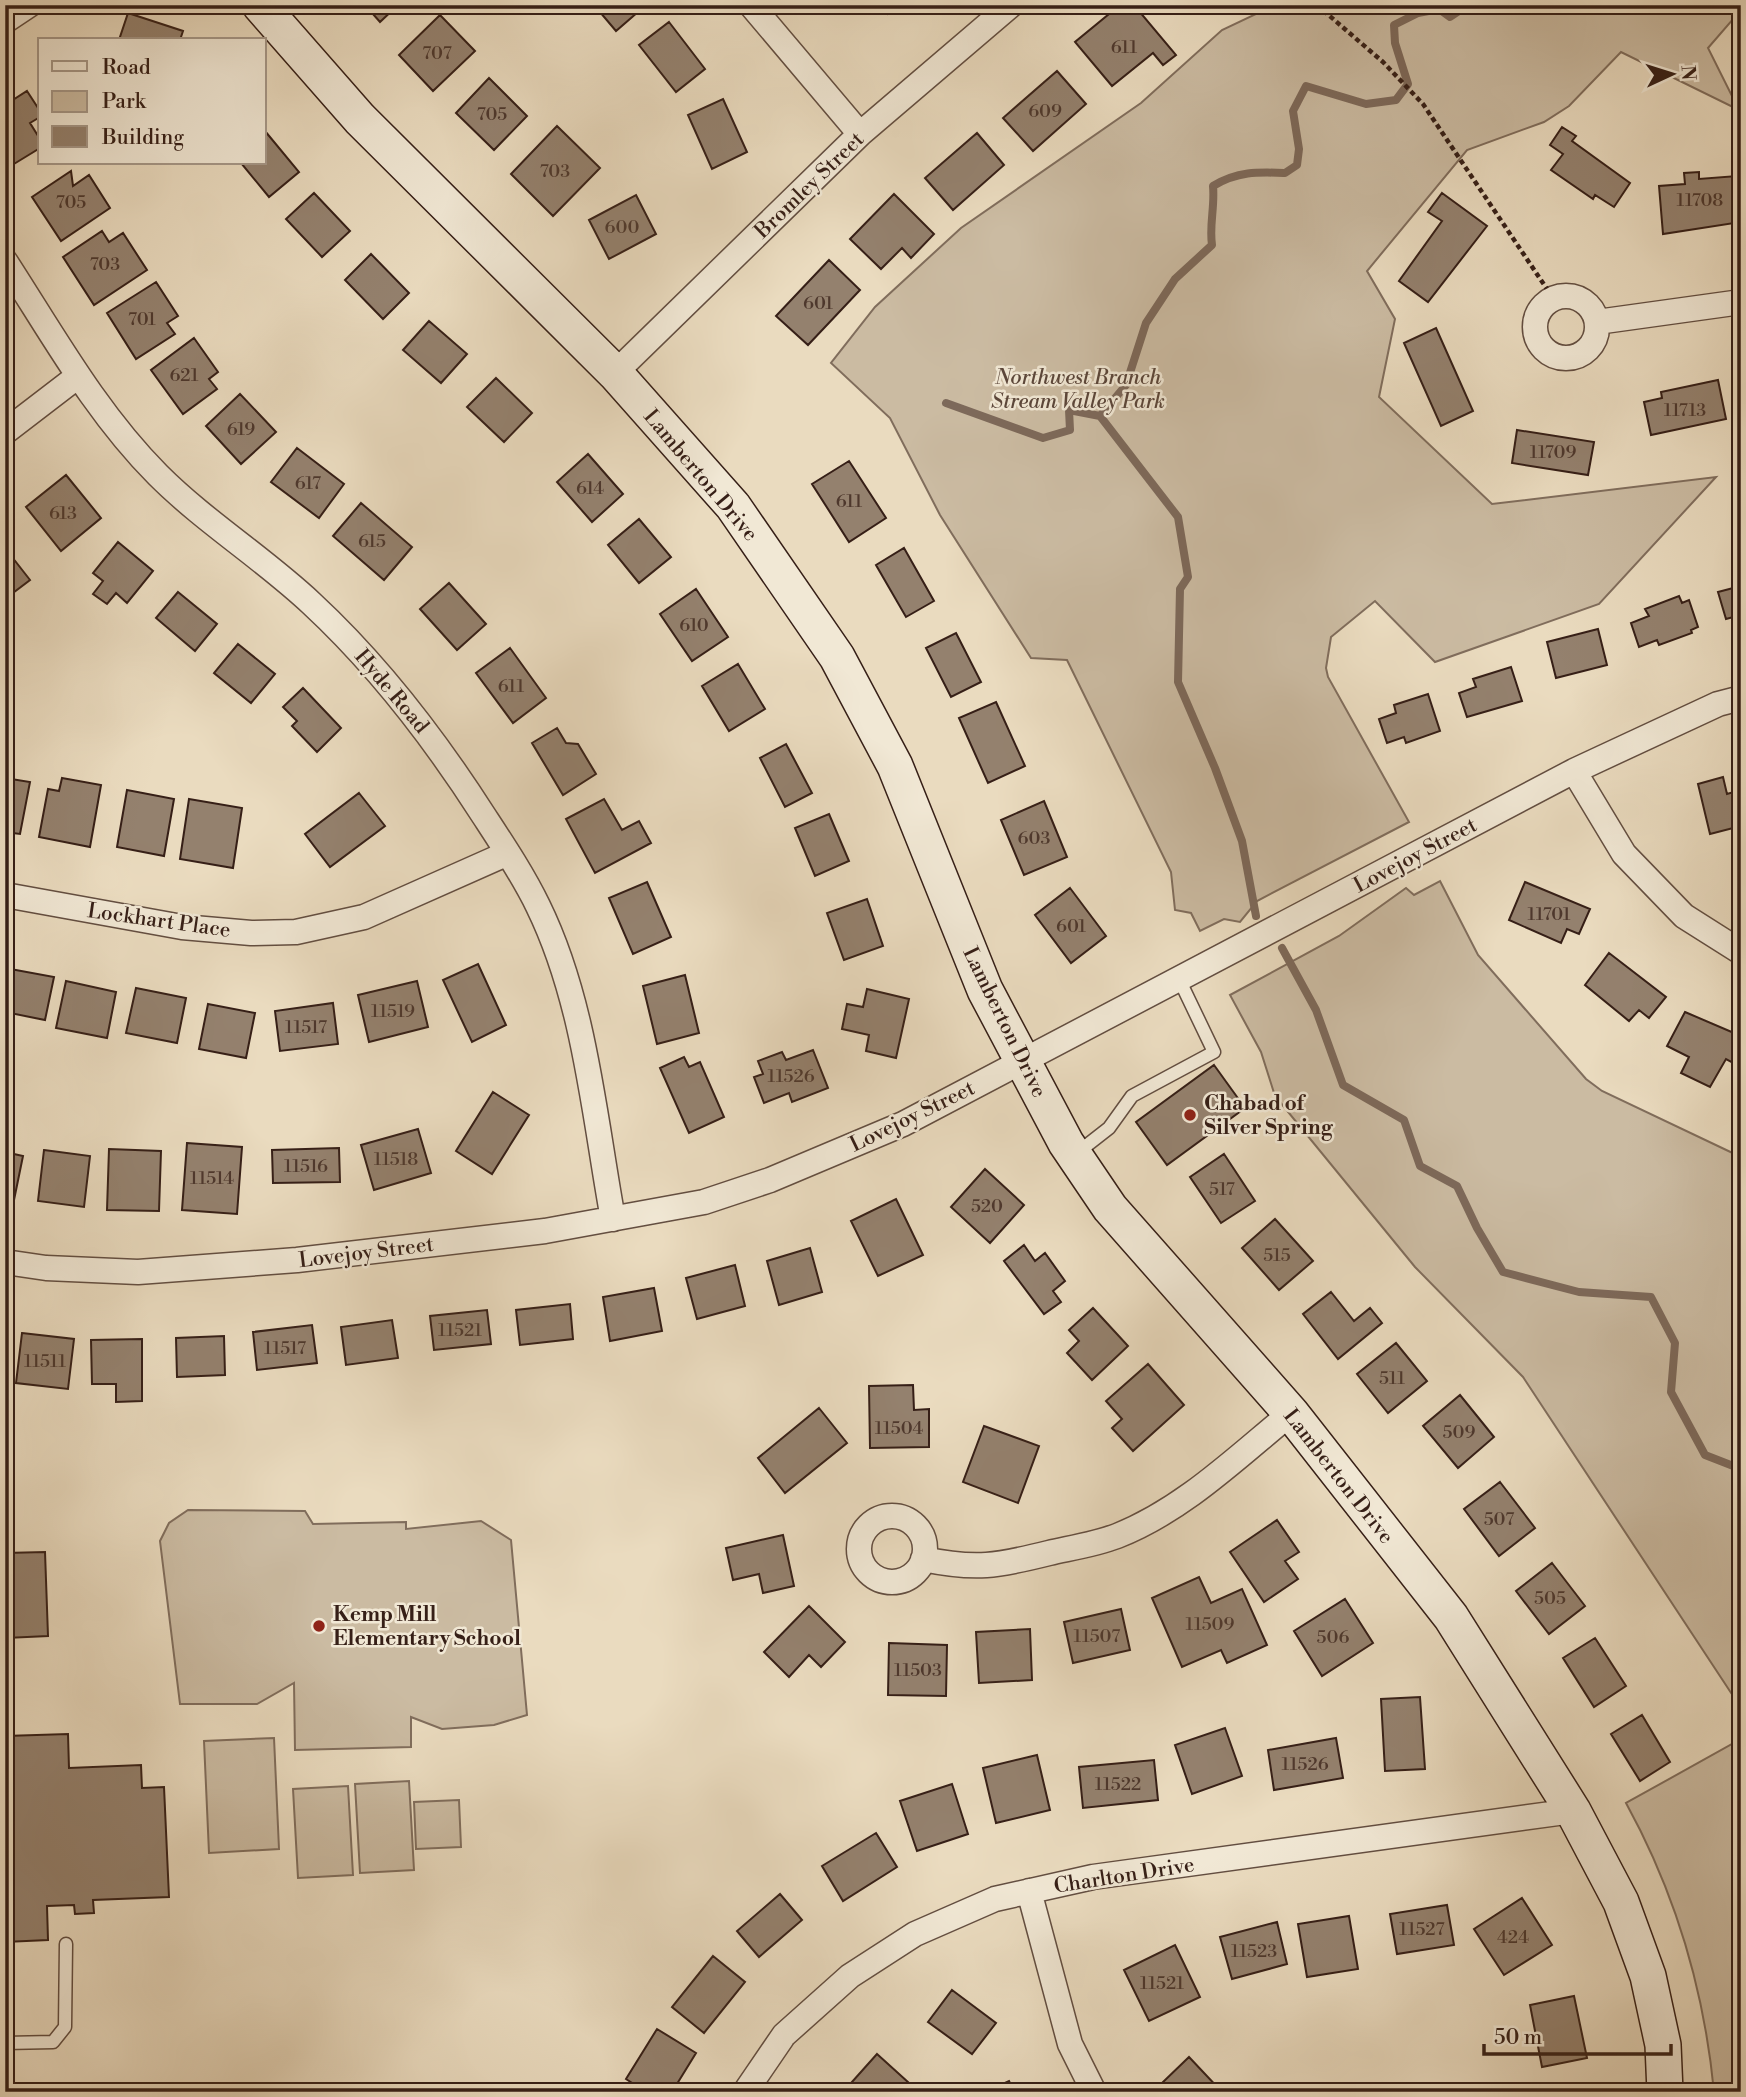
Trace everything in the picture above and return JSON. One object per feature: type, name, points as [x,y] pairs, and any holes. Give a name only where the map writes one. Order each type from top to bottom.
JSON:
[{"type":"street","points":[[5,21],[29,5]]},
{"type":"street","name":"Lamberton Drive","points":[[260,5],[360,119],[615,373],[733,506],[837,657],[895,766],[985,990],[1074,1156],[1110,1208],[1290,1413],[1451,1617],[1573,1811],[1621,1902],[1648,1976],[1663,2045],[1665,2092]]},
{"type":"street","points":[[751,5],[860,134]]},
{"type":"street","name":"Bromley Street","points":[[615,373],[860,134],[1011,5]]},
{"type":"street","name":"Hyde Road","points":[[5,261],[79,376],[121,435],[160,477],[310,602],[375,667],[444,753],[508,853],[539,907],[572,994],[613,1219]]},
{"type":"street","points":[[1572,296],[1581,299],[1594,313],[1597,322],[1592,343],[1576,356],[1554,355],[1545,350],[1535,331],[1539,311],[1553,298],[1572,296]]},
{"type":"street","points":[[1597,322],[1741,302]]},
{"type":"street","points":[[5,432],[79,376]]},
{"type":"street","name":"Lovejoy Street","points":[[5,1262],[46,1268],[138,1272],[271,1262],[545,1231],[704,1202],[770,1180],[903,1124],[1574,771],[1718,704],[1741,698]]},
{"type":"street","points":[[1574,771],[1624,854],[1684,916],[1741,952]]},
{"type":"street","name":"Lockhart Place","points":[[5,895],[182,927],[251,933],[296,932],[363,917],[508,853]]},
{"type":"street","points":[[923,1559],[964,1567],[1003,1564],[1115,1537],[1158,1516],[1202,1486],[1290,1413]]},
{"type":"street","name":"Charlton Drive","points":[[745,2092],[784,2035],[850,1976],[915,1934],[995,1899],[1093,1877],[1573,1811]]},
{"type":"street","points":[[1029,1891],[1070,2044],[1094,2092]]},
{"type":"lane","points":[[1074,1156],[1108,1128],[1132,1096],[1214,1052],[1179,979]]},
{"type":"lane","points":[[5,2043],[53,2042],[65,2027],[66,1944]]},
{"type":"path","points":[[1317,5],[1383,62],[1423,104],[1553,298]]},
{"type":"green space","name":"Northwest Branch Stream Valley Park","points":[[1275,5],[1741,5],[1741,10],[1708,48],[1739,110],[1621,52],[1569,106],[1544,122],[1467,150],[1367,271],[1395,319],[1379,397],[1492,504],[1716,477],[1599,604],[1435,662],[1375,601],[1331,637],[1326,668],[1328,677],[1409,822],[1257,901],[1240,922],[1224,919],[1200,931],[1191,913],[1175,910],[1171,872],[1067,660],[1031,658],[940,515],[890,418],[831,363],[875,307],[961,228],[1141,103],[1222,30]]},
{"type":"green space","points":[[1440,881],[1478,955],[1586,1079],[1602,1091],[1741,1157],[1741,1708],[1523,1377],[1415,1267],[1275,1096],[1261,1052],[1230,995],[1339,936],[1406,888],[1414,895]]},
{"type":"green space","points":[[188,1510],[305,1511],[313,1524],[406,1522],[406,1529],[481,1521],[511,1540],[527,1715],[494,1725],[442,1729],[411,1717],[411,1747],[295,1750],[294,1683],[257,1704],[180,1704],[160,1541],[169,1523]]},
{"type":"green space","points":[[274,1738],[279,1849],[209,1853],[204,1741]]},
{"type":"green space","points":[[1741,1739],[1741,2092],[1714,2092],[1703,2016],[1685,1943],[1659,1872],[1626,1803]]},
{"type":"green space","points":[[409,1781],[414,1870],[360,1873],[355,1784]]},
{"type":"green space","points":[[348,1786],[353,1875],[298,1878],[293,1789]]},
{"type":"green space","points":[[459,1800],[461,1847],[416,1849],[414,1802]]},
{"type":"building","points":[[365,5],[398,5],[380,22]]},
{"type":"building","points":[[594,5],[646,5],[616,31]]},
{"type":"building","points":[[871,5],[892,5],[887,14]]},
{"type":"building","points":[[1120,5],[1134,5],[1176,55],[1163,65],[1153,53],[1112,86],[1075,42]]},
{"type":"building","points":[[1160,5],[1175,5],[1166,12]]},
{"type":"building","points":[[128,13],[183,31],[181,38],[120,38]]},
{"type":"building","points":[[440,15],[475,51],[433,91],[399,55]]},
{"type":"building","points":[[669,22],[705,69],[676,92],[639,45]]},
{"type":"building","points":[[1057,71],[1086,104],[1033,151],[1003,118]]},
{"type":"building","points":[[489,78],[527,116],[494,150],[456,113]]},
{"type":"building","points":[[27,91],[38,108],[38,118],[30,123],[38,136],[38,149],[9,167],[5,161],[5,105]]},
{"type":"building","points":[[723,99],[747,152],[712,169],[688,115]]},
{"type":"building","points":[[557,126],[600,168],[553,216],[511,174]]},
{"type":"building","points":[[1562,127],[1576,136],[1572,141],[1630,183],[1614,207],[1595,195],[1593,199],[1551,170],[1563,154],[1550,145]]},
{"type":"building","points":[[266,132],[299,172],[269,197],[242,164],[266,164]]},
{"type":"building","points":[[977,133],[1004,165],[953,210],[925,178]]},
{"type":"building","points":[[71,171],[73,186],[89,175],[110,208],[61,241],[32,197]]},
{"type":"building","points":[[1699,172],[1699,179],[1737,176],[1741,222],[1663,234],[1659,186],[1685,184],[1684,173]]},
{"type":"building","points":[[314,193],[350,231],[322,257],[286,219]]},
{"type":"building","points":[[1442,193],[1487,226],[1428,302],[1399,281],[1442,221],[1428,212]]},
{"type":"building","points":[[894,194],[934,234],[911,258],[902,248],[881,269],[850,239]]},
{"type":"building","points":[[636,195],[656,234],[609,259],[589,220]]},
{"type":"building","points":[[102,231],[109,242],[123,233],[147,270],[94,305],[63,257]]},
{"type":"building","points":[[371,254],[409,293],[383,319],[345,280]]},
{"type":"building","points":[[829,260],[860,290],[808,345],[776,316]]},
{"type":"building","points":[[156,282],[178,316],[167,323],[175,334],[136,359],[107,313]]},
{"type":"building","points":[[429,321],[467,354],[441,383],[403,350]]},
{"type":"building","points":[[1436,328],[1473,411],[1441,426],[1404,343]]},
{"type":"building","points":[[194,338],[218,372],[209,379],[217,389],[183,414],[151,370]]},
{"type":"building","points":[[496,378],[532,413],[504,442],[467,407]]},
{"type":"building","points":[[1718,380],[1726,419],[1651,435],[1644,402],[1662,398],[1661,392]]},
{"type":"building","points":[[240,394],[276,432],[241,464],[206,426]]},
{"type":"building","points":[[1517,430],[1594,442],[1588,475],[1512,463]]},
{"type":"building","points":[[297,448],[344,484],[319,518],[271,482]]},
{"type":"building","points":[[588,454],[623,494],[592,522],[557,482]]},
{"type":"building","points":[[849,461],[886,518],[849,542],[812,484]]},
{"type":"building","points":[[66,475],[101,518],[61,551],[26,507]]},
{"type":"building","points":[[361,503],[412,547],[384,580],[333,536]]},
{"type":"building","points":[[639,519],[671,557],[639,583],[608,545]]},
{"type":"building","points":[[118,542],[153,571],[127,603],[116,593],[107,604],[93,594],[103,581],[93,573]]},
{"type":"building","points":[[5,548],[30,580],[5,599]]},
{"type":"building","points":[[904,548],[934,601],[906,617],[876,565]]},
{"type":"building","points":[[1741,581],[1741,615],[1726,619],[1718,592],[1737,587],[1736,582]]},
{"type":"building","points":[[449,583],[486,624],[457,650],[420,609]]},
{"type":"building","points":[[696,589],[728,637],[692,661],[660,614]]},
{"type":"building","points":[[178,592],[217,624],[195,651],[156,618]]},
{"type":"building","points":[[1679,596],[1682,603],[1689,600],[1698,627],[1691,630],[1692,633],[1659,645],[1657,640],[1639,647],[1631,623],[1649,616],[1645,609]]},
{"type":"building","points":[[1598,629],[1607,665],[1556,678],[1547,642]]},
{"type":"building","points":[[956,633],[981,682],[951,697],[926,648]]},
{"type":"building","points":[[238,644],[275,674],[251,703],[214,673]]},
{"type":"building","points":[[510,648],[546,698],[513,723],[476,673]]},
{"type":"building","points":[[738,664],[765,709],[729,731],[702,686]]},
{"type":"building","points":[[1511,667],[1522,701],[1467,717],[1459,693],[1476,687],[1473,679]]},
{"type":"building","points":[[303,688],[341,728],[317,752],[292,726],[297,721],[283,707]]},
{"type":"building","points":[[1428,694],[1440,731],[1406,743],[1404,737],[1387,743],[1379,719],[1396,713],[1394,705]]},
{"type":"building","points":[[996,702],[1025,766],[988,783],[959,718]]},
{"type":"building","points":[[557,728],[566,743],[578,744],[596,774],[563,795],[532,743]]},
{"type":"building","points":[[786,744],[812,793],[785,807],[760,758]]},
{"type":"building","points":[[1723,777],[1727,794],[1737,791],[1741,826],[1710,834],[1698,784]]},
{"type":"building","points":[[5,778],[30,782],[20,834],[5,832]]},
{"type":"building","points":[[62,778],[101,785],[90,847],[39,837],[48,789],[59,791]]},
{"type":"building","points":[[127,790],[174,799],[164,856],[117,847]]},
{"type":"building","points":[[359,793],[385,826],[330,867],[305,834]]},
{"type":"building","points":[[189,799],[242,808],[233,868],[180,859]]},
{"type":"building","points":[[604,799],[622,830],[639,821],[651,843],[595,873],[566,819]]},
{"type":"building","points":[[1044,801],[1067,857],[1024,875],[1001,820]]},
{"type":"building","points":[[829,814],[849,861],[815,876],[795,828]]},
{"type":"building","points":[[647,882],[671,937],[633,954],[609,898]]},
{"type":"building","points":[[1525,882],[1590,909],[1579,934],[1567,929],[1561,943],[1509,920]]},
{"type":"building","points":[[1070,888],[1106,936],[1071,963],[1035,915]]},
{"type":"building","points":[[867,899],[883,946],[844,960],[827,913]]},
{"type":"building","points":[[1609,953],[1666,997],[1649,1018],[1639,1010],[1629,1021],[1585,985]]},
{"type":"building","points":[[478,964],[506,1025],[472,1042],[443,980]]},
{"type":"building","points":[[5,968],[54,977],[45,1020],[5,1012]]},
{"type":"building","points":[[685,975],[699,1033],[657,1044],[643,986]]},
{"type":"building","points":[[66,981],[116,992],[107,1038],[56,1028]]},
{"type":"building","points":[[417,981],[428,1027],[369,1042],[358,995]]},
{"type":"building","points":[[136,988],[186,998],[177,1043],[126,1033]]},
{"type":"building","points":[[867,989],[909,999],[896,1058],[866,1051],[869,1035],[842,1029],[847,1004],[863,1007]]},
{"type":"building","points":[[333,1003],[338,1044],[280,1051],[275,1011]]},
{"type":"building","points":[[208,1004],[255,1013],[246,1058],[199,1049]]},
{"type":"building","points":[[1685,1012],[1741,1036],[1741,1058],[1737,1065],[1726,1059],[1710,1087],[1681,1073],[1689,1057],[1667,1046]]},
{"type":"building","points":[[813,1050],[828,1088],[792,1102],[789,1093],[764,1103],[754,1077],[763,1074],[758,1061],[782,1052],[786,1060]]},
{"type":"building","points":[[684,1057],[689,1067],[700,1062],[724,1117],[689,1133],[660,1068]]},
{"type":"building","name":"Chabad of Silver Spring","points":[[1214,1065],[1245,1108],[1167,1165],[1136,1122]]},
{"type":"building","points":[[493,1092],[529,1115],[492,1174],[456,1151]]},
{"type":"building","points":[[418,1129],[431,1173],[374,1190],[361,1145]]},
{"type":"building","points":[[187,1143],[242,1147],[237,1214],[182,1210]]},
{"type":"building","points":[[339,1148],[340,1182],[273,1183],[272,1150]]},
{"type":"building","points":[[109,1149],[161,1151],[159,1211],[107,1210]]},
{"type":"building","points":[[44,1150],[90,1156],[84,1207],[38,1201]]},
{"type":"building","points":[[5,1152],[23,1156],[14,1200],[5,1198]]},
{"type":"building","points":[[1224,1154],[1255,1201],[1221,1223],[1190,1177]]},
{"type":"building","points":[[985,1169],[1024,1205],[990,1243],[951,1207]]},
{"type":"building","points":[[896,1199],[923,1255],[878,1276],[851,1221]]},
{"type":"building","points":[[1275,1219],[1313,1261],[1279,1290],[1242,1248]]},
{"type":"building","points":[[1024,1245],[1035,1261],[1045,1253],[1065,1281],[1053,1291],[1061,1302],[1044,1314],[1004,1261]]},
{"type":"building","points":[[810,1248],[822,1292],[779,1305],[767,1261]]},
{"type":"building","points":[[735,1265],[745,1306],[697,1319],[686,1278]]},
{"type":"building","points":[[654,1288],[662,1331],[610,1341],[603,1297]]},
{"type":"building","points":[[1331,1292],[1354,1321],[1370,1308],[1382,1323],[1338,1359],[1303,1314]]},
{"type":"building","points":[[570,1304],[573,1339],[520,1345],[516,1310]]},
{"type":"building","points":[[1093,1308],[1128,1346],[1092,1380],[1067,1353],[1079,1341],[1069,1330]]},
{"type":"building","points":[[487,1310],[491,1344],[434,1350],[430,1316]]},
{"type":"building","points":[[392,1320],[398,1358],[346,1365],[341,1327]]},
{"type":"building","points":[[312,1325],[317,1363],[257,1370],[253,1332]]},
{"type":"building","points":[[22,1333],[74,1339],[68,1389],[16,1383]]},
{"type":"building","points":[[224,1336],[225,1375],[177,1377],[176,1338]]},
{"type":"building","points":[[142,1339],[142,1401],[116,1402],[116,1384],[92,1384],[91,1340]]},
{"type":"building","points":[[1396,1343],[1427,1381],[1388,1413],[1357,1374]]},
{"type":"building","points":[[1148,1364],[1184,1405],[1133,1451],[1112,1428],[1122,1419],[1106,1401]]},
{"type":"building","points":[[913,1385],[914,1410],[929,1409],[929,1447],[870,1448],[869,1386]]},
{"type":"building","points":[[1460,1395],[1494,1437],[1458,1468],[1423,1426]]},
{"type":"building","points":[[819,1408],[847,1443],[785,1493],[758,1458]]},
{"type":"building","points":[[984,1426],[1039,1446],[1018,1503],[963,1482]]},
{"type":"building","points":[[1500,1482],[1535,1528],[1499,1556],[1464,1509]]},
{"type":"building","points":[[1277,1520],[1299,1552],[1285,1561],[1298,1579],[1264,1602],[1230,1552]]},
{"type":"building","points":[[783,1535],[794,1586],[763,1593],[759,1574],[733,1580],[726,1548]]},
{"type":"building","points":[[45,1552],[48,1636],[6,1638],[5,1553]]},
{"type":"building","points":[[1552,1563],[1585,1606],[1549,1634],[1516,1591]]},
{"type":"building","points":[[1199,1577],[1211,1603],[1242,1589],[1267,1645],[1227,1663],[1221,1650],[1182,1667],[1152,1598]]},
{"type":"building","points":[[1345,1599],[1373,1643],[1322,1676],[1294,1631]]},
{"type":"building","points":[[809,1606],[845,1642],[821,1667],[809,1655],[789,1677],[764,1652]]},
{"type":"building","points":[[1121,1609],[1130,1650],[1073,1663],[1064,1622]]},
{"type":"building","points":[[1030,1629],[1032,1680],[979,1683],[976,1632]]},
{"type":"building","points":[[1595,1638],[1626,1686],[1594,1707],[1563,1658]]},
{"type":"building","points":[[889,1643],[947,1645],[946,1696],[888,1695]]},
{"type":"building","points":[[1420,1697],[1425,1769],[1385,1771],[1381,1699]]},
{"type":"building","points":[[1642,1715],[1670,1762],[1640,1781],[1611,1734]]},
{"type":"building","points":[[1225,1728],[1242,1776],[1192,1794],[1175,1745]]},
{"type":"building","points":[[68,1734],[69,1768],[141,1765],[142,1788],[164,1787],[169,1897],[93,1900],[94,1913],[75,1914],[74,1905],[47,1906],[48,1940],[5,1942],[5,1736]]},
{"type":"building","points":[[1336,1738],[1343,1778],[1274,1790],[1268,1750]]},
{"type":"building","points":[[1037,1755],[1050,1810],[996,1823],[983,1768]]},
{"type":"building","points":[[1154,1760],[1158,1800],[1083,1808],[1079,1767]]},
{"type":"building","points":[[952,1784],[968,1834],[917,1851],[900,1801]]},
{"type":"building","points":[[876,1833],[897,1867],[843,1901],[822,1866]]},
{"type":"building","points":[[780,1894],[802,1920],[759,1957],[737,1931]]},
{"type":"building","points":[[1522,1898],[1552,1945],[1504,1975],[1474,1929]]},
{"type":"building","points":[[1447,1905],[1454,1945],[1397,1954],[1390,1914]]},
{"type":"building","points":[[1349,1916],[1358,1969],[1307,1977],[1298,1924]]},
{"type":"building","points":[[1277,1922],[1287,1964],[1232,1979],[1220,1937]]},
{"type":"building","points":[[1175,1945],[1200,1997],[1149,2021],[1124,1970]]},
{"type":"building","points":[[713,1956],[745,1982],[704,2033],[672,2007]]},
{"type":"building","points":[[952,1990],[996,2023],[972,2054],[928,2022]]},
{"type":"building","points":[[1574,1996],[1587,2058],[1542,2067],[1530,2005]]},
{"type":"building","points":[[657,2029],[696,2053],[672,2092],[646,2092],[626,2079]]},
{"type":"building","points":[[877,2054],[919,2092],[843,2092]]},
{"type":"building","points":[[1189,2057],[1222,2092],[1171,2092],[1162,2083]]},
{"type":"building","points":[[1009,2081],[1014,2092],[985,2092]]},
{"type":"building","points":[[337,2085],[338,2092],[292,2092]]},
{"type":"building","points":[[1587,2089],[1587,2092],[1534,2092],[1534,2091]]},
{"type":"waterway","points":[[1256,916],[1242,841],[1215,768],[1178,682],[1180,589],[1188,577],[1178,517],[1100,416],[1126,385],[1146,323],[1175,279],[1212,245],[1213,186],[1240,175],[1285,173],[1297,165],[1299,149],[1293,111],[1306,86],[1366,104],[1396,100],[1408,84],[1395,43],[1394,25],[1418,13],[1439,9],[1450,17],[1468,5]]},
{"type":"waterway","points":[[946,403],[1043,438],[1070,430],[1069,410],[1100,416]]},
{"type":"waterway","points":[[1282,948],[1316,1010],[1343,1085],[1404,1120],[1420,1166],[1457,1186],[1477,1228],[1503,1272],[1579,1292],[1651,1297],[1675,1343],[1671,1392],[1705,1455],[1741,1469]]},
{"type":"place","name":"Chabad of Silver Spring","points":[[1190,1115]]},
{"type":"place","name":"Kemp Mill Elementary School","points":[[319,1626]]}]
